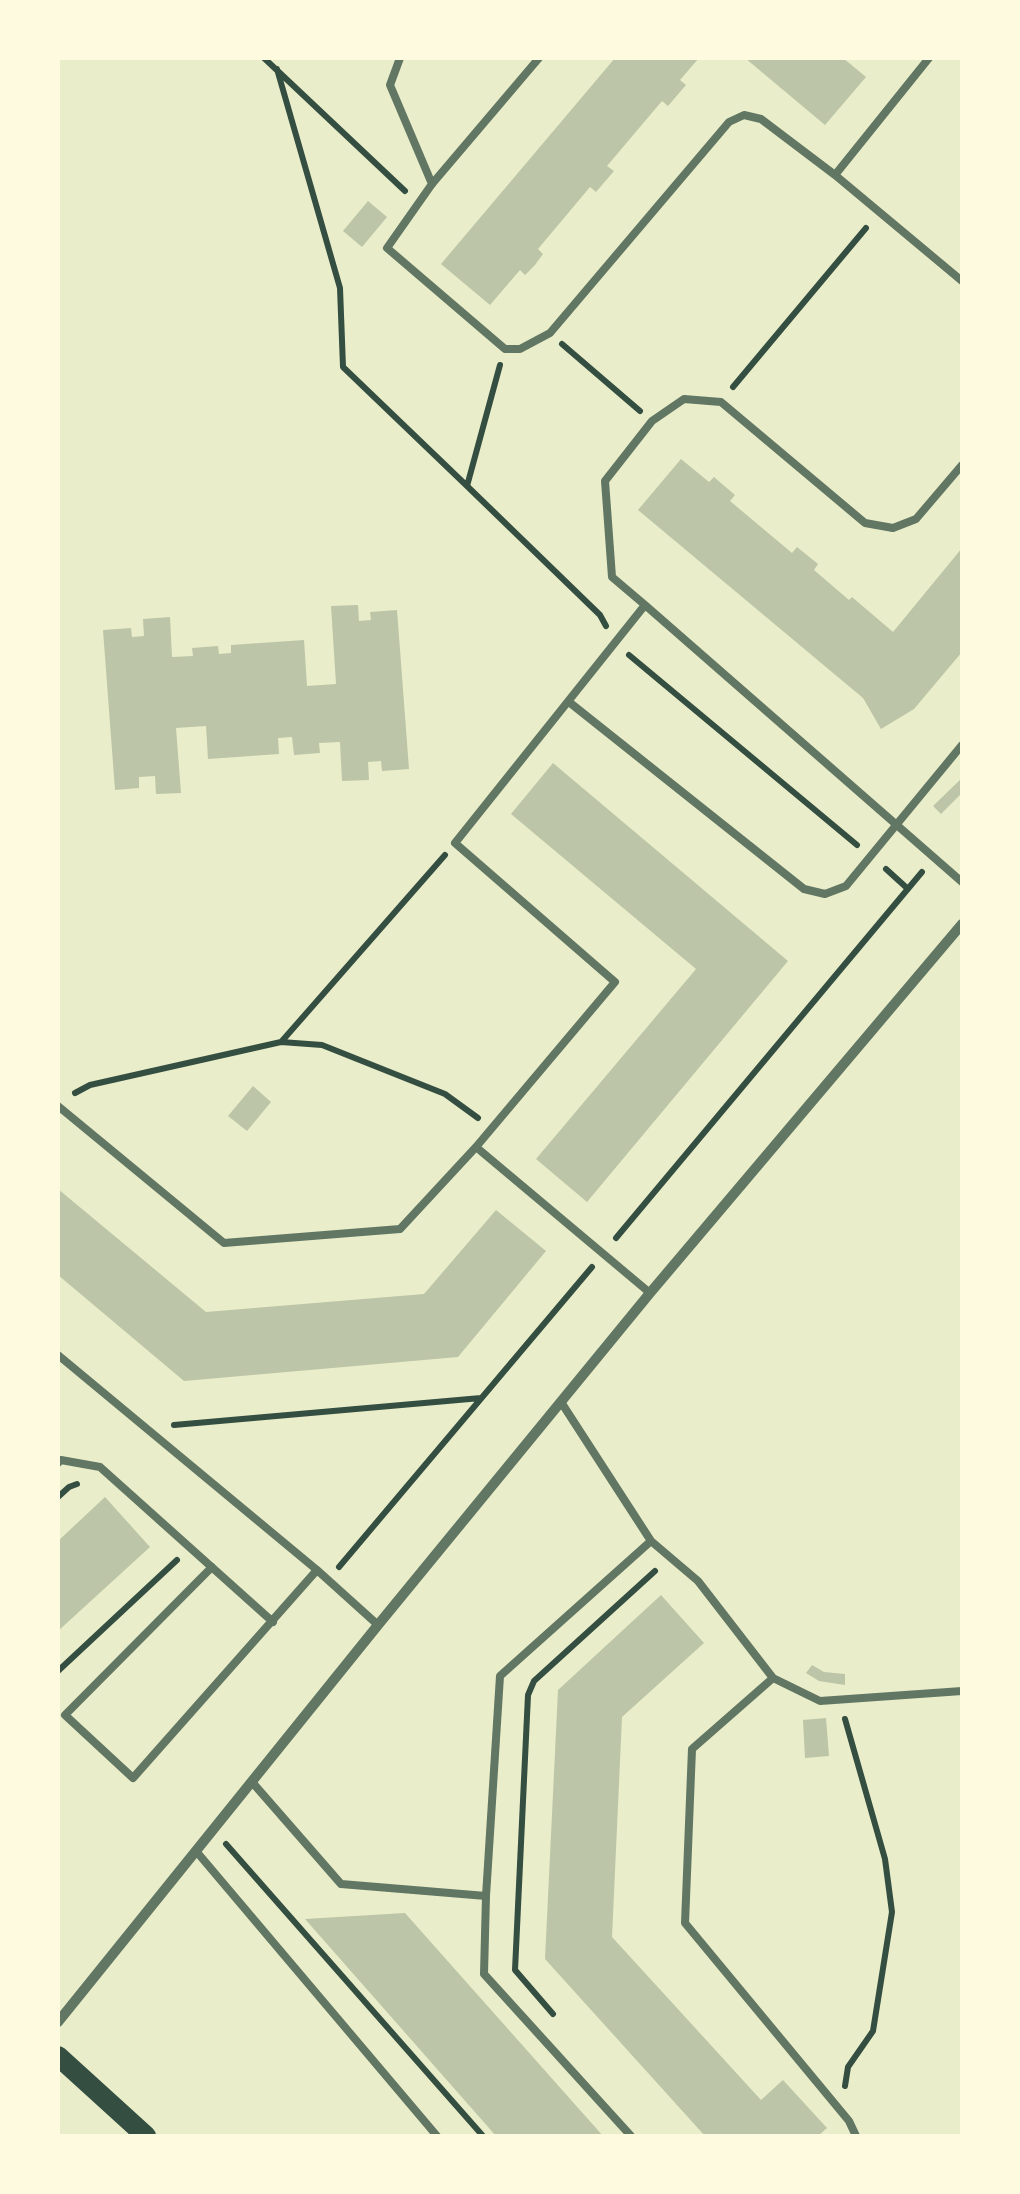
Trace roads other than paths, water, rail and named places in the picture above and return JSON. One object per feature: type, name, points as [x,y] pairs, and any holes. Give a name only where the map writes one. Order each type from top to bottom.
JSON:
[{"type":"main road","points":[[58,2056],[146,2136]]},
{"type":"street","points":[[58,2022],[650,1293],[962,924]]},
{"type":"lane","points":[[400,58],[390,85],[432,184]]},
{"type":"lane","points":[[538,58],[432,184],[386,248],[505,349],[520,349],[550,333],[729,122],[744,115],[761,119],[834,174],[962,281]]},
{"type":"lane","points":[[834,174],[929,58]]},
{"type":"lane","points":[[962,464],[916,519],[893,528],[865,524],[721,402],[684,399],[652,421],[604,481],[612,577],[962,882]]},
{"type":"lane","points":[[58,1106],[224,1243],[400,1230],[476,1147],[615,982],[455,843],[645,605]]},
{"type":"lane","points":[[568,702],[804,888],[825,894],[846,886],[962,745]]},
{"type":"lane","points":[[476,1147],[650,1293]]},
{"type":"lane","points":[[58,1355],[378,1625]]},
{"type":"lane","points":[[562,1402],[651,1541],[698,1581],[773,1678],[820,1701],[962,1692]]},
{"type":"lane","points":[[58,1464],[61,1460],[100,1466],[273,1622]]},
{"type":"lane","points":[[631,2136],[484,1974],[486,1896],[500,1676],[651,1541]]},
{"type":"lane","points":[[212,1567],[65,1715],[134,1778],[317,1570]]},
{"type":"lane","points":[[773,1678],[692,1749],[684,1923],[849,2121],[856,2136]]},
{"type":"lane","points":[[252,1782],[342,1884],[486,1896]]},
{"type":"lane","points":[[196,1852],[438,2136]]}]
